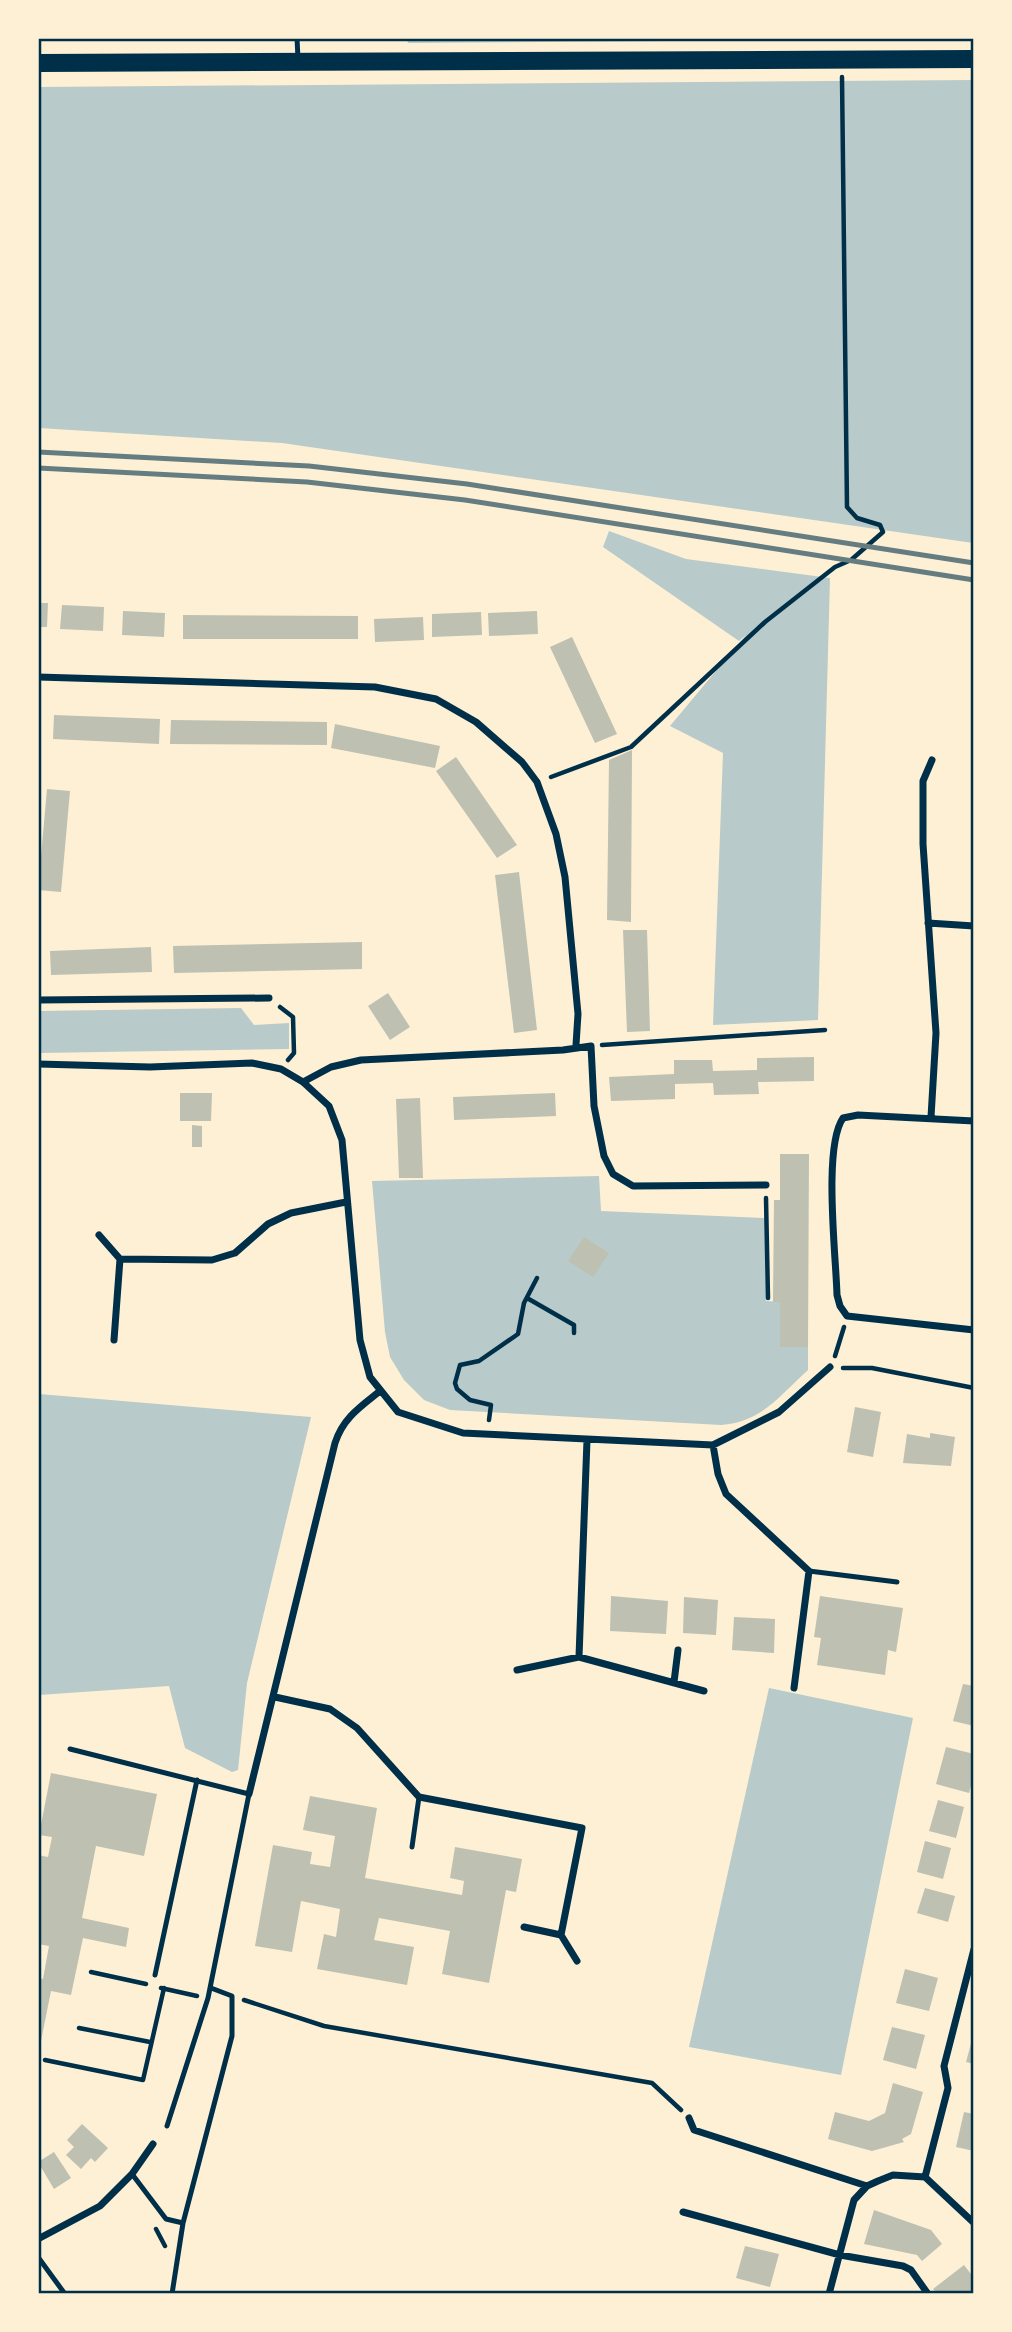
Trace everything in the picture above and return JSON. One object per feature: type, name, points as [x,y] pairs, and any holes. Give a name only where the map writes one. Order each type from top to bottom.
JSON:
[{"type":"main road","points":[[38,63],[974,59]]},
{"type":"street","points":[[38,677],[375,687],[436,699],[476,722],[522,762],[537,782],[556,834],[565,877],[578,1014],[576,1045]]},
{"type":"street","points":[[931,1117],[936,1033],[928,923],[923,781],[932,761]]},
{"type":"street","points":[[928,923],[974,926]]},
{"type":"street","points":[[38,1000],[269,998]]},
{"type":"street","points":[[303,1082],[331,1067],[361,1060],[563,1050],[576,1045],[591,1046],[594,1106],[604,1156],[613,1174],[633,1186],[766,1185]]},
{"type":"street","points":[[38,1064],[150,1067],[252,1063],[281,1069],[303,1082],[330,1106],[342,1140],[360,1340],[370,1377],[398,1412],[463,1433],[713,1445],[779,1412],[830,1367]]},
{"type":"street","points":[[974,1121],[858,1115],[844,1118],[837,1127],[833,1155],[837,1295],[847,1316],[974,1329]]},
{"type":"street","points":[[120,1259],[212,1260],[235,1254],[268,1224],[291,1213],[346,1202]]},
{"type":"street","points":[[99,1234],[120,1259],[114,1340]]},
{"type":"street","points":[[249,1794],[340,1427],[351,1413],[380,1391]]},
{"type":"street","points":[[579,1657],[587,1440]]},
{"type":"street","points":[[713,1445],[718,1474],[726,1494],[809,1570],[794,1688]]},
{"type":"street","points":[[674,1682],[678,1650]]},
{"type":"street","points":[[517,1670],[579,1657],[704,1691]]},
{"type":"street","points":[[275,1697],[330,1709],[348,1721],[419,1797],[582,1828],[561,1935],[577,1961]]},
{"type":"street","points":[[524,1927],[561,1935]]},
{"type":"street","points":[[925,2177],[948,2088],[944,2066],[974,1949]]},
{"type":"street","points":[[689,2118],[694,2130],[867,2186]]},
{"type":"street","points":[[38,2239],[100,2206],[132,2174],[153,2144]]},
{"type":"street","points":[[829,2294],[854,2200],[867,2186],[893,2175],[925,2177],[974,2223]]},
{"type":"street","points":[[683,2212],[840,2255],[903,2266],[911,2270],[928,2294]]},
{"type":"lane","points":[[297,38],[298,62]]},
{"type":"lane","points":[[809,1570],[897,1582]]},
{"type":"lane","points":[[70,1749],[249,1794],[211,1988],[167,2126]]},
{"type":"lane","points":[[155,1975],[197,1780]]},
{"type":"lane","points":[[412,1847],[419,1797]]},
{"type":"lane","points":[[172,2294],[183,2223],[232,2036],[232,1996],[211,1988]]},
{"type":"lane","points":[[132,2174],[166,2219],[183,2223]]},
{"type":"lane","points":[[38,2257],[65,2294]]},
{"type":"path","points":[[537,782],[631,747],[765,622],[835,567],[851,560],[883,532],[880,525],[857,518],[847,507],[841,60]]},
{"type":"path","points":[[269,998],[293,1017],[294,1053],[281,1069]]},
{"type":"path","points":[[591,1046],[825,1030]]},
{"type":"path","points":[[766,1185],[768,1298]]},
{"type":"path","points":[[487,1434],[491,1405],[470,1400],[457,1389],[456,1377],[460,1365],[479,1361],[518,1334],[527,1298],[537,1278]]},
{"type":"path","points":[[527,1298],[574,1325],[574,1333]]},
{"type":"path","points":[[847,1316],[830,1367],[872,1368],[974,1388]]},
{"type":"path","points":[[45,2060],[144,2080],[150,2042],[164,1988]]},
{"type":"path","points":[[232,1996],[324,2026],[652,2083],[689,2118]]},
{"type":"path","points":[[79,2028],[150,2042]]},
{"type":"path","points":[[155,2227],[166,2248]]},
{"type":"shaded area","points":[[407,38],[919,39],[408,43]]},
{"type":"shaded area","points":[[973,80],[973,543],[282,443],[39,428],[38,87]]},
{"type":"shaded area","points":[[609,531],[686,559],[830,578],[818,1020],[713,1025],[723,753],[670,726],[746,635],[739,641],[603,547]]},
{"type":"shaded area","points":[[241,1008],[254,1025],[289,1023],[289,1049],[39,1053],[39,1011]]},
{"type":"shaded area","points":[[599,1176],[601,1211],[766,1218],[766,1301],[780,1302],[780,1347],[808,1347],[808,1370],[769,1406],[748,1419],[721,1425],[450,1410],[424,1400],[404,1380],[390,1357],[385,1332],[372,1181]]},
{"type":"shaded area","points":[[39,1394],[311,1417],[247,1683],[238,1770],[232,1772],[185,1748],[169,1686],[39,1695]]},
{"type":"shaded area","points":[[769,1688],[913,1718],[841,2075],[689,2047]]},
{"type":"building","points":[[38,603],[48,603],[47,627],[38,627]]},
{"type":"building","points":[[62,605],[104,607],[103,631],[60,629]]},
{"type":"building","points":[[123,611],[165,613],[164,637],[122,635]]},
{"type":"building","points":[[537,611],[538,634],[489,636],[488,613]]},
{"type":"building","points":[[481,612],[482,635],[432,637],[432,614]]},
{"type":"building","points":[[183,615],[358,616],[358,639],[183,639]]},
{"type":"building","points":[[423,617],[424,640],[375,642],[374,619]]},
{"type":"building","points":[[572,637],[617,734],[595,743],[550,647]]},
{"type":"building","points":[[54,715],[160,719],[159,744],[53,739]]},
{"type":"building","points":[[171,720],[327,722],[327,745],[170,744]]},
{"type":"building","points":[[335,724],[440,746],[435,768],[331,748]]},
{"type":"building","points":[[632,750],[631,922],[607,920],[609,760]]},
{"type":"building","points":[[456,757],[517,845],[497,858],[436,771]]},
{"type":"building","points":[[47,789],[70,791],[61,892],[38,890]]},
{"type":"building","points":[[519,872],[537,1030],[514,1033],[495,875]]},
{"type":"building","points":[[623,930],[647,930],[650,1031],[627,1032]]},
{"type":"building","points":[[362,942],[362,969],[174,973],[173,946]]},
{"type":"building","points":[[151,947],[152,972],[51,975],[50,951]]},
{"type":"building","points":[[388,993],[410,1027],[390,1040],[368,1006]]},
{"type":"building","points":[[814,1057],[814,1081],[758,1082],[759,1094],[714,1095],[713,1083],[675,1084],[675,1099],[611,1101],[609,1077],[674,1074],[674,1060],[712,1060],[713,1071],[757,1070],[757,1058]]},
{"type":"building","points":[[180,1093],[212,1093],[211,1121],[180,1121]]},
{"type":"building","points":[[555,1093],[556,1116],[454,1120],[453,1097]]},
{"type":"building","points":[[420,1098],[423,1178],[399,1178],[396,1099]]},
{"type":"building","points":[[192,1125],[202,1126],[202,1147],[192,1147]]},
{"type":"building","points":[[780,1154],[809,1154],[808,1347],[780,1347],[780,1302],[773,1302],[774,1200],[780,1200]]},
{"type":"building","points":[[584,1237],[609,1253],[593,1277],[568,1261]]},
{"type":"building","points":[[855,1407],[881,1412],[873,1457],[847,1452]]},
{"type":"building","points":[[930,1433],[955,1437],[951,1466],[903,1463],[907,1434],[930,1438]]},
{"type":"building","points":[[611,1596],[668,1601],[666,1634],[610,1631]]},
{"type":"building","points":[[820,1596],[903,1608],[896,1652],[888,1650],[885,1675],[817,1665],[821,1638],[814,1637]]},
{"type":"building","points":[[684,1597],[718,1600],[716,1635],[683,1633]]},
{"type":"building","points":[[734,1617],[775,1619],[774,1653],[732,1650]]},
{"type":"building","points":[[963,1684],[974,1686],[974,1726],[953,1721]]},
{"type":"building","points":[[946,1747],[974,1754],[974,1775],[969,1793],[936,1784]]},
{"type":"building","points":[[51,1773],[157,1794],[144,1856],[96,1846],[82,1918],[129,1928],[126,1947],[83,1938],[71,1995],[51,1991],[40,2046],[38,1978],[43,1979],[49,1946],[38,1944],[38,1855],[48,1857],[52,1837],[39,1835]]},
{"type":"building","points":[[310,1796],[377,1808],[365,1878],[462,1895],[464,1881],[450,1878],[455,1847],[522,1859],[516,1892],[506,1890],[489,1983],[442,1974],[450,1931],[379,1918],[374,1940],[414,1947],[407,1985],[317,1969],[324,1934],[336,1937],[340,1909],[301,1901],[292,1952],[255,1946],[273,1845],[312,1852],[310,1864],[330,1867],[335,1836],[303,1830]]},
{"type":"building","points":[[938,1800],[964,1807],[956,1838],[929,1831]]},
{"type":"building","points":[[925,1841],[951,1848],[943,1879],[917,1872]]},
{"type":"building","points":[[925,1888],[955,1896],[948,1922],[917,1913]]},
{"type":"building","points":[[905,1969],[938,1978],[929,2011],[896,2003]]},
{"type":"building","points":[[892,2027],[925,2035],[916,2069],[883,2060]]},
{"type":"building","points":[[974,2036],[974,2064],[966,2062]]},
{"type":"building","points":[[893,2083],[923,2092],[911,2134],[902,2139],[904,2142],[872,2151],[828,2139],[835,2112],[869,2121],[885,2113]]},
{"type":"building","points":[[964,2112],[974,2114],[974,2151],[956,2147]]},
{"type":"building","points":[[82,2124],[108,2148],[95,2162],[91,2158],[81,2169],[66,2155],[74,2147],[67,2140]]},
{"type":"building","points":[[54,2152],[71,2178],[54,2189],[38,2162]]},
{"type":"building","points":[[874,2210],[931,2230],[942,2244],[922,2261],[917,2255],[864,2244]]},
{"type":"building","points":[[745,2246],[779,2254],[770,2287],[736,2278]]},
{"type":"building","points":[[964,2265],[974,2278],[974,2293],[937,2293],[933,2289]]},
{"type":"railway","points":[[38,452],[309,466],[467,484],[974,563]]},
{"type":"railway","points":[[38,468],[307,482],[465,500],[974,580]]}]
